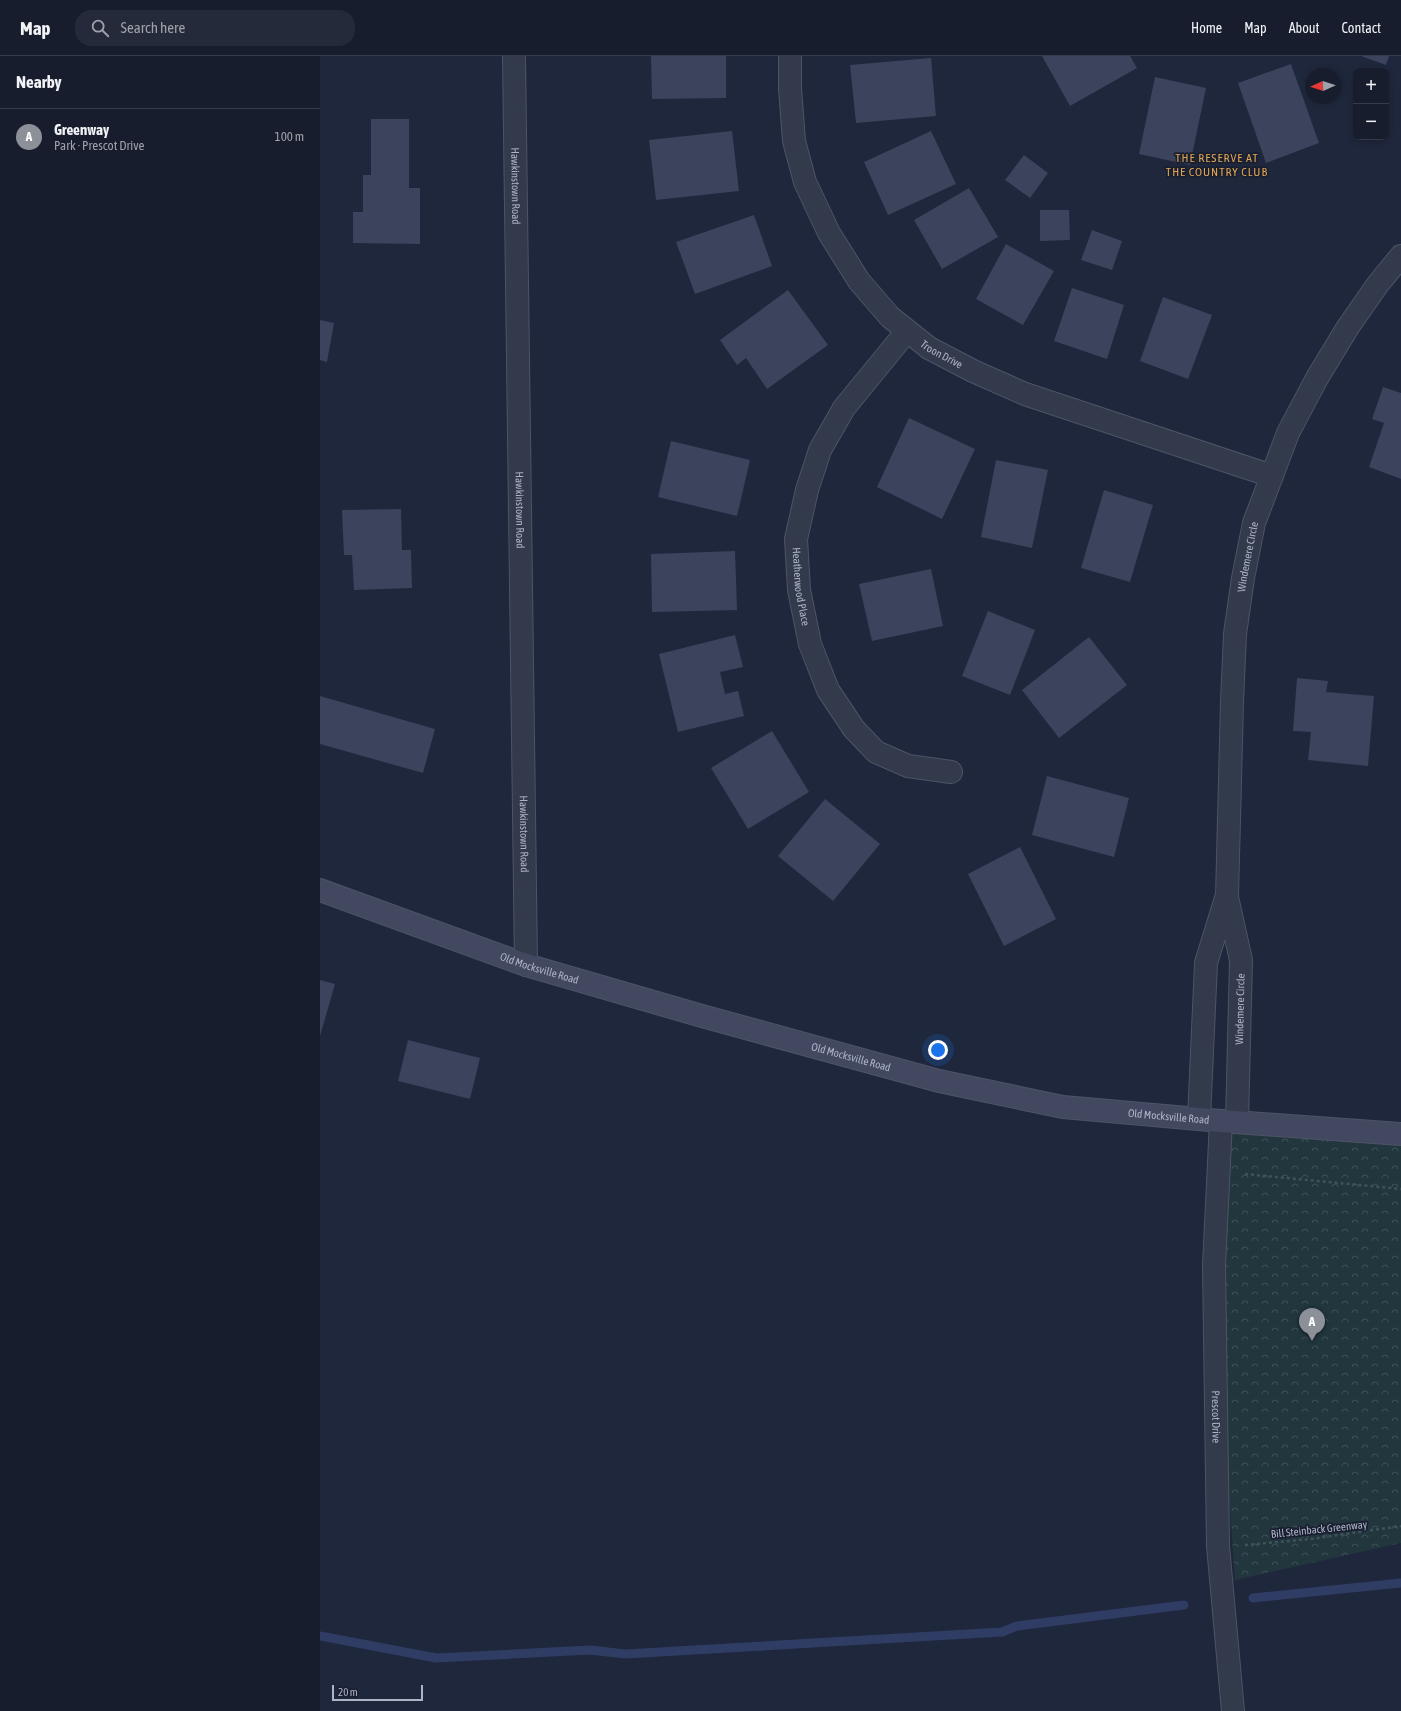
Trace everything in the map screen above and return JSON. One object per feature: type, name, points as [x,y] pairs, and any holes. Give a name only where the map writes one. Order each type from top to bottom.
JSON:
[{"type":"street","name":"Hawkinstown Road","points":[[514,56],[526,965]]},
{"type":"street","name":"Troon Drive","points":[[790,56],[790,88],[794,141],[805,182],[829,233],[859,281],[890,318],[935,351],[973,371],[1025,394],[1272,476]]},
{"type":"street","name":"Windemere Circle","points":[[1229,1122],[1241,960],[1227,897],[1235,634],[1243,578],[1254,523],[1288,433],[1317,378],[1361,308],[1401,256]]},
{"type":"street","name":"Heatherwood Place","points":[[907,331],[844,408],[820,450],[807,490],[796,539],[799,590],[810,644],[828,690],[854,729],[876,752],[908,766],[951,772]]},
{"type":"street","name":"Old Mocksville Road","points":[[320,890],[526,965],[702,1016],[938,1081],[1063,1107],[1229,1122],[1401,1134]]},
{"type":"street","name":"Windemere Circle","points":[[1200,1119],[1206,963],[1227,897]]},
{"type":"street","name":"Prescot Drive","points":[[1229,1122],[1218,1172],[1214,1265],[1218,1546],[1233,1711]]},
{"type":"path","points":[[1218,1172],[1401,1189]]},
{"type":"path","name":"Bill Steinback Greenway","points":[[1238,1545],[1311,1539],[1401,1526]]},
{"type":"green space","points":[[1229,1131],[1401,1144],[1401,1543],[1235,1580],[1228,1481],[1223,1298]]},
{"type":"building","points":[[651,56],[726,56],[726,98],[652,99]]},
{"type":"building","points":[[1042,56],[1130,56],[1137,68],[1070,106]]},
{"type":"building","points":[[1361,56],[1389,56],[1386,65]]},
{"type":"building","points":[[931,58],[936,116],[856,123],[850,65]]},
{"type":"building","points":[[1291,64],[1319,143],[1266,163],[1238,83]]},
{"type":"building","points":[[1155,77],[1206,88],[1190,165],[1139,154]]},
{"type":"building","points":[[371,119],[409,119],[409,188],[420,188],[420,244],[353,243],[353,212],[363,212],[363,175],[371,175]]},
{"type":"building","points":[[732,131],[739,191],[656,200],[649,140]]},
{"type":"building","points":[[931,131],[956,184],[888,215],[864,162]]},
{"type":"building","points":[[1024,155],[1048,173],[1030,198],[1005,180]]},
{"type":"building","points":[[969,188],[998,237],[942,269],[914,220]]},
{"type":"building","points":[[1040,210],[1069,210],[1070,240],[1040,241]]},
{"type":"building","points":[[754,215],[772,266],[695,294],[676,242]]},
{"type":"building","points":[[1092,230],[1122,241],[1112,270],[1081,260]]},
{"type":"building","points":[[1006,244],[1054,271],[1023,325],[976,299]]},
{"type":"building","points":[[1072,288],[1124,305],[1107,359],[1054,341]]},
{"type":"building","points":[[788,290],[828,345],[767,389],[746,358],[737,365],[720,340]]},
{"type":"building","points":[[1163,297],[1212,315],[1188,379],[1140,361]]},
{"type":"building","points":[[320,320],[334,323],[327,362],[320,360]]},
{"type":"building","points":[[1383,387],[1401,393],[1401,479],[1369,467],[1384,423],[1372,419]]},
{"type":"building","points":[[909,418],[975,449],[942,519],[877,487]]},
{"type":"building","points":[[671,441],[750,460],[737,516],[658,497]]},
{"type":"building","points":[[996,460],[1048,470],[1032,548],[981,537]]},
{"type":"building","points":[[1104,490],[1153,505],[1130,582],[1081,568]]},
{"type":"building","points":[[401,509],[402,550],[411,550],[412,588],[354,590],[352,555],[344,555],[342,510]]},
{"type":"building","points":[[735,551],[737,610],[652,612],[651,554]]},
{"type":"building","points":[[931,569],[943,626],[872,641],[859,584]]},
{"type":"building","points":[[988,611],[1035,630],[1010,695],[962,676]]},
{"type":"building","points":[[735,635],[743,667],[720,672],[725,694],[738,691],[744,716],[678,732],[659,654]]},
{"type":"building","points":[[1089,637],[1127,685],[1059,738],[1022,690]]},
{"type":"building","points":[[1297,678],[1328,681],[1326,692],[1374,696],[1368,766],[1308,760],[1311,732],[1293,731]]},
{"type":"building","points":[[320,696],[435,729],[423,773],[320,744]]},
{"type":"building","points":[[772,731],[809,792],[748,829],[711,768]]},
{"type":"building","points":[[1047,776],[1129,798],[1114,857],[1032,835]]},
{"type":"building","points":[[825,799],[880,844],[833,901],[778,856]]},
{"type":"building","points":[[1020,847],[1056,919],[1004,946],[968,874]]},
{"type":"building","points":[[320,980],[335,984],[320,1036]]},
{"type":"building","points":[[408,1040],[480,1058],[470,1099],[398,1081]]},
{"type":"waterway","points":[[1253,1598],[1401,1583]]},
{"type":"waterway","points":[[320,1636],[436,1658],[590,1650],[625,1654],[1002,1632],[1017,1626],[1184,1605]]},
{"type":"place","name":"Greenway","points":[[1312,1341]]},
{"type":"district","name":"THE RESERVE AT THE COUNTRY CLUB","points":[[1217,165]]}]
